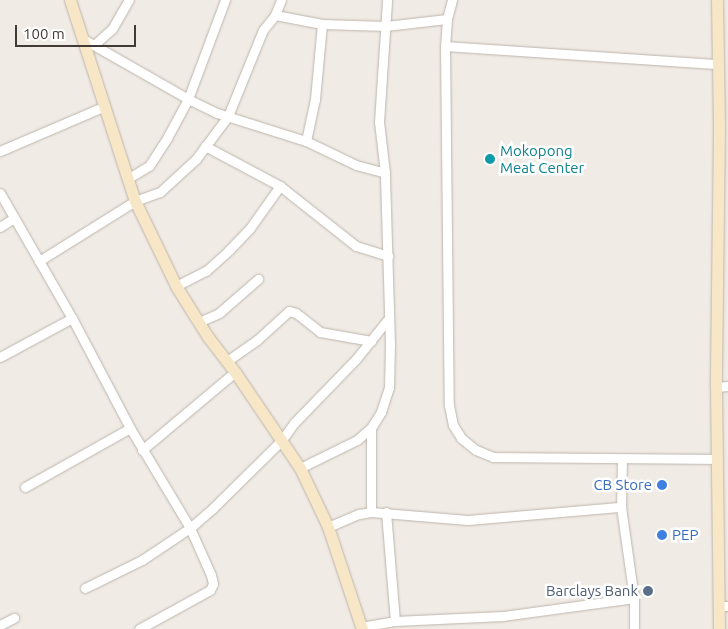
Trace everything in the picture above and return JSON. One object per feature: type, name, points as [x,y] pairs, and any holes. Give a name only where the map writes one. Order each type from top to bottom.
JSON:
[{"type":"street","points":[[70,0],[135,201],[176,286],[300,468],[328,527],[361,628],[395,621],[503,616],[634,598]]},
{"type":"street","points":[[94,45],[112,29],[129,0]]},
{"type":"street","points":[[127,179],[149,166],[188,100],[225,0]]},
{"type":"street","points":[[39,261],[135,201],[160,192],[185,171],[228,116],[263,30],[275,15],[281,0]]},
{"type":"street","points":[[300,468],[357,440],[371,428],[381,412],[389,388],[385,173],[379,122],[387,0]]},
{"type":"street","points":[[452,0],[447,19],[445,46],[449,405],[453,425],[461,438],[476,450],[493,457],[718,459]]},
{"type":"street","points":[[717,0],[718,64],[724,127],[716,387],[723,606],[719,629]]},
{"type":"street","points":[[275,15],[322,24],[386,26],[447,19]]},
{"type":"street","points":[[306,141],[315,99],[322,24]]},
{"type":"street","points":[[83,39],[188,100],[228,116],[306,141],[338,158],[385,173]]},
{"type":"street","points":[[445,46],[718,64]]},
{"type":"street","points":[[1,147],[105,106]]},
{"type":"street","points":[[205,146],[280,186],[356,246],[388,256]]},
{"type":"street","points":[[176,286],[206,271],[229,250],[250,228],[280,186]]},
{"type":"street","points":[[0,193],[72,318],[142,450],[190,528],[211,575],[212,587],[139,629]]},
{"type":"street","points":[[0,227],[14,218]]},
{"type":"street","points":[[199,322],[218,312],[258,279]]},
{"type":"street","points":[[227,361],[257,340],[289,311],[296,313],[320,332],[370,341]]},
{"type":"street","points":[[0,357],[72,318]]},
{"type":"street","points":[[85,588],[142,560],[190,528],[281,441],[294,422],[356,359],[389,318]]},
{"type":"street","points":[[142,450],[235,372]]},
{"type":"street","points":[[716,387],[728,386]]},
{"type":"street","points":[[25,487],[130,428]]},
{"type":"street","points":[[371,428],[372,512]]},
{"type":"street","points":[[622,459],[621,507],[634,598],[634,629]]},
{"type":"street","points":[[328,527],[359,514],[372,512],[468,520],[621,507]]},
{"type":"street","points":[[386,512],[395,621]]},
{"type":"street","points":[[0,624],[14,618]]},
{"type":"place","name":"Mokopong Meat Center","points":[[490,159]]},
{"type":"place","name":"CB Store","points":[[662,485]]},
{"type":"place","name":"PEP","points":[[662,535]]},
{"type":"place","name":"Barclays Bank","points":[[648,591]]}]
